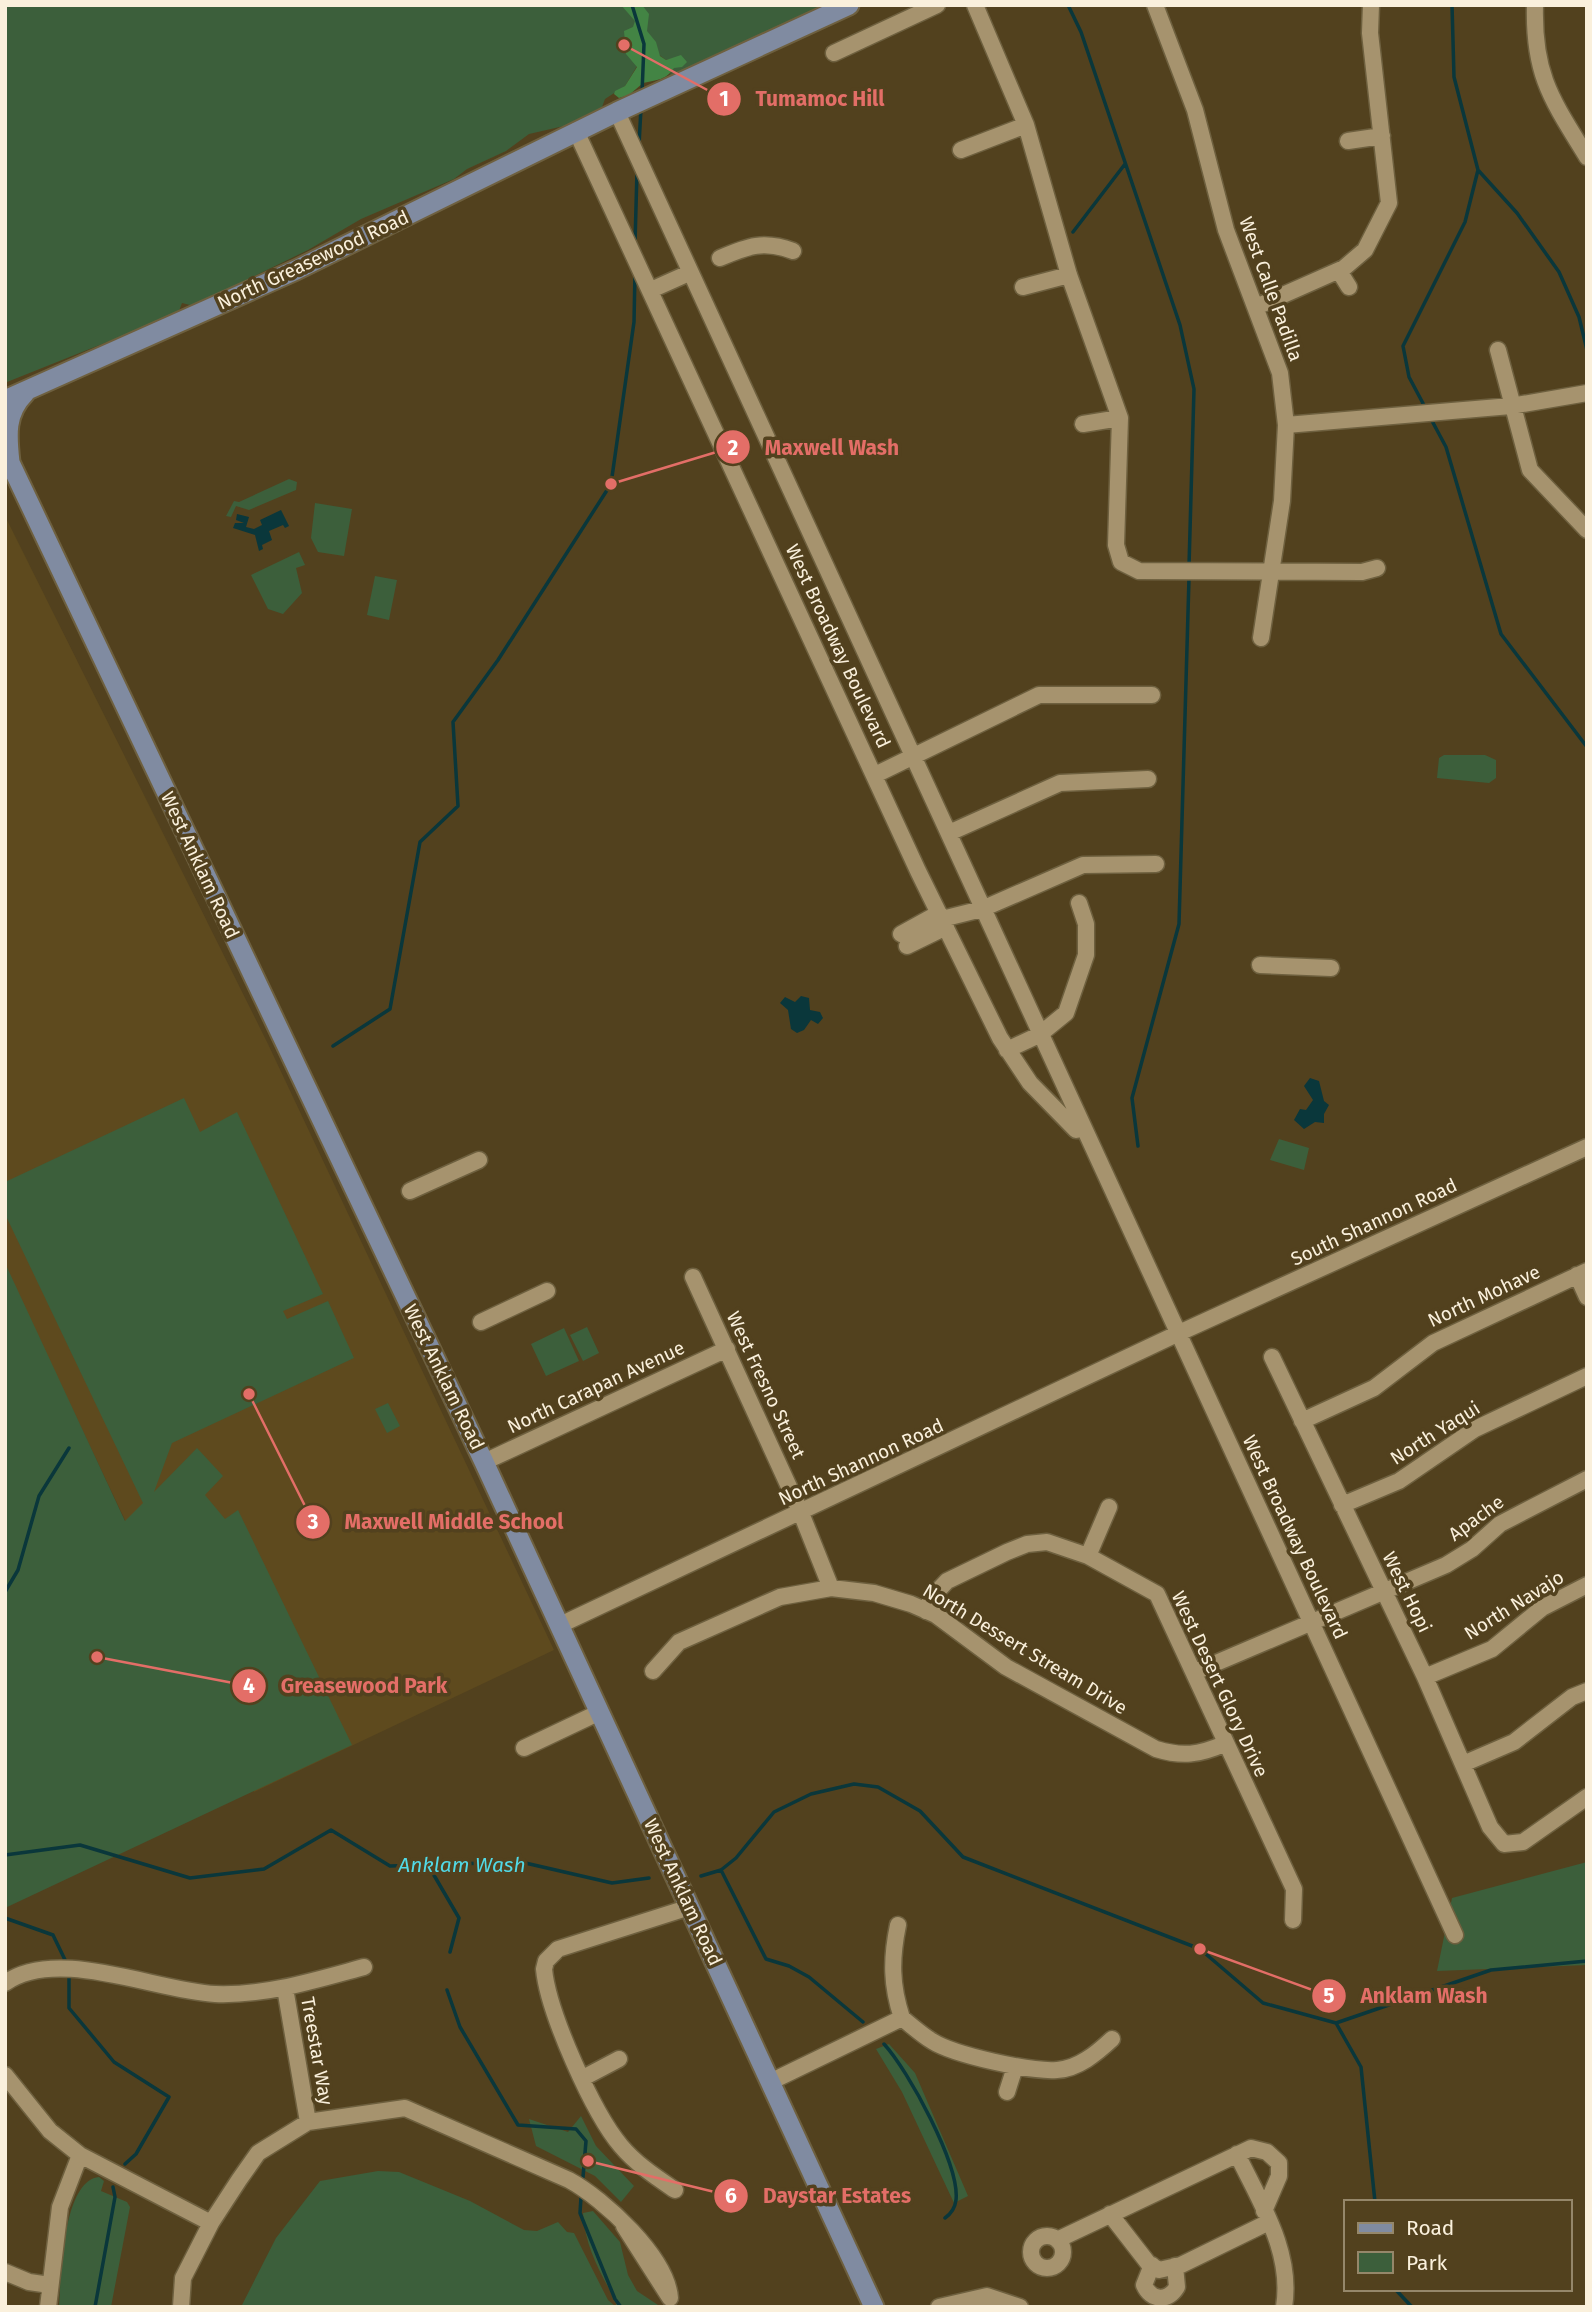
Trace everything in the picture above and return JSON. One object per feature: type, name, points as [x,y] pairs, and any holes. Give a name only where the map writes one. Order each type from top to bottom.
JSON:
[{"type":"main road","name":"North Greasewood Road","points":[[5,400],[296,270],[576,131],[849,5]]},
{"type":"main road","points":[[7,458],[9,416],[14,404],[29,389]]},
{"type":"main road","name":"West Anklam Road","points":[[7,458],[484,1462],[874,2307]]},
{"type":"street","points":[[834,53],[937,5]]},
{"type":"street","points":[[975,5],[1026,125],[1069,275],[1119,418],[1115,545],[1119,568],[1270,573],[1362,572],[1377,568]]},
{"type":"street","name":"West Calle Padilla","points":[[1155,5],[1195,110],[1226,230],[1280,373],[1286,425],[1282,501],[1261,638]]},
{"type":"street","points":[[1256,307],[1339,271],[1365,250],[1389,203],[1370,33],[1371,5]]},
{"type":"street","points":[[1535,5],[1539,66],[1547,91],[1587,157]]},
{"type":"street","name":"West Broadway Boulevard","points":[[617,112],[949,833],[1038,1035],[1179,1333],[1455,1935]]},
{"type":"street","points":[[961,150],[1026,125]]},
{"type":"street","name":"West Broadway Boulevard","points":[[576,131],[942,920],[1007,1050],[1030,1083],[1064,1115],[1096,1157]]},
{"type":"street","points":[[1348,141],[1382,136]]},
{"type":"street","points":[[720,258],[755,243],[776,244],[793,251]]},
{"type":"street","points":[[1339,271],[1349,287]]},
{"type":"street","points":[[650,290],[689,273]]},
{"type":"street","points":[[1023,287],[1069,275]]},
{"type":"street","points":[[1498,350],[1530,470],[1587,530]]},
{"type":"street","points":[[1286,425],[1511,406],[1587,393]]},
{"type":"street","points":[[1083,424],[1119,418]]},
{"type":"street","points":[[875,775],[1039,695],[1152,695]]},
{"type":"street","points":[[949,833],[1060,783],[1148,779]]},
{"type":"street","points":[[904,940],[942,920],[982,909],[1083,865],[1156,864]]},
{"type":"street","points":[[1007,1050],[1038,1035],[1066,1013],[1086,954],[1086,924],[1079,903]]},
{"type":"street","points":[[1260,965],[1331,968]]},
{"type":"street","name":"South Shannon Road","points":[[1179,1333],[1587,1147]]},
{"type":"street","points":[[410,1191],[479,1160]]},
{"type":"street","points":[[1582,1273],[1587,1297]]},
{"type":"street","name":"North Mohave","points":[[1302,1421],[1374,1388],[1433,1343],[1582,1273]]},
{"type":"street","name":"West Fresno Street","points":[[693,1277],[801,1513],[831,1588]]},
{"type":"street","points":[[481,1322],[547,1291]]},
{"type":"street","name":"North Shannon Road","points":[[559,1625],[1179,1333]]},
{"type":"street","name":"North Carapan Avenue","points":[[484,1462],[727,1349]]},
{"type":"street","name":"West Hopi","points":[[1272,1357],[1424,1677],[1490,1827],[1504,1844],[1524,1842],[1587,1797]]},
{"type":"street","name":"North Yaqui","points":[[1342,1505],[1399,1481],[1475,1429],[1587,1376]]},
{"type":"street","name":"Apache","points":[[1195,1672],[1446,1565],[1472,1549],[1500,1524],[1587,1479]]},
{"type":"street","points":[[1088,1556],[1109,1507]]},
{"type":"street","name":"West Desert Glory Drive","points":[[926,1611],[931,1598],[947,1581],[1027,1544],[1047,1542],[1088,1556],[1157,1594],[1195,1672],[1224,1744],[1294,1889],[1293,1920]]},
{"type":"street","name":"North Navajo","points":[[1424,1677],[1492,1649],[1542,1608],[1587,1585]]},
{"type":"street","name":"North Dessert Stream Drive","points":[[653,1671],[679,1642],[780,1597],[831,1588],[874,1593],[926,1611],[1006,1667],[1156,1749],[1176,1756],[1198,1754],[1224,1744]]},
{"type":"street","points":[[1463,1764],[1514,1742],[1572,1697],[1587,1691]]},
{"type":"street","points":[[524,1748],[600,1712]]},
{"type":"street","points":[[676,2190],[623,2149],[608,2127],[583,2078],[545,1981],[541,1959],[558,1948],[691,1908]]},
{"type":"street","points":[[898,1925],[891,1959],[894,1993],[902,2018],[934,2043],[1015,2067],[1059,2071],[1094,2056],[1112,2039]]},
{"type":"street","points":[[5,1983],[41,1968],[69,1969],[216,1994],[285,1988],[363,1968]]},
{"type":"street","name":"Treestar Way","points":[[285,1988],[308,2122]]},
{"type":"street","points":[[771,2082],[902,2018]]},
{"type":"street","points":[[583,2078],[619,2059]]},
{"type":"street","points":[[1007,2092],[1015,2067]]},
{"type":"street","points":[[5,2075],[50,2131],[80,2155],[211,2223]]},
{"type":"street","points":[[181,2307],[183,2278],[211,2223],[258,2153],[308,2122],[405,2108],[569,2180],[588,2191],[624,2226],[674,2302]]},
{"type":"street","points":[[1057,2240],[1110,2214],[1251,2148],[1267,2152],[1279,2163],[1279,2176],[1267,2217],[1175,2266],[1159,2270],[1152,2265],[1110,2214]]},
{"type":"street","points":[[1237,2154],[1281,2248],[1287,2289],[1284,2307]]},
{"type":"street","points":[[48,2307],[60,2207],[80,2155]]},
{"type":"street","points":[[1152,2265],[1144,2285],[1150,2294],[1160,2298],[1170,2296],[1177,2287],[1175,2266]]},
{"type":"street","points":[[5,2272],[29,2282],[50,2285]]},
{"type":"street","points":[[939,2307],[987,2296],[1020,2307]]},
{"type":"shaded area","points":[[5,516],[267,1042],[554,1650],[254,1792],[5,1267]]},
{"type":"green space","points":[[5,5],[830,5],[679,74],[669,76],[674,67],[682,67],[678,57],[666,60],[658,54],[637,66],[625,86],[605,99],[602,107],[564,126],[529,134],[506,151],[467,169],[454,179],[361,219],[308,250],[205,300],[190,305],[182,303],[179,311],[162,320],[7,382]]},
{"type":"green space","points":[[621,5],[642,5],[649,14],[647,31],[656,42],[660,56],[666,60],[681,55],[687,62],[664,77],[643,83],[629,95],[619,98],[614,94],[615,91],[625,86],[637,67],[626,54],[624,31],[633,27],[635,21]]},
{"type":"green space","points":[[289,479],[297,482],[296,490],[249,510],[236,506],[231,517],[226,516],[234,501],[239,502]]},
{"type":"green space","points":[[315,503],[352,509],[344,556],[318,552],[311,538]]},
{"type":"green space","points":[[299,552],[305,565],[296,568],[302,593],[283,614],[268,609],[251,575]]},
{"type":"green space","points":[[375,576],[397,580],[389,620],[367,615]]},
{"type":"green space","points":[[1444,755],[1485,755],[1496,760],[1496,778],[1489,783],[1437,778],[1439,758]]},
{"type":"green space","points":[[184,1098],[200,1132],[237,1112],[323,1294],[283,1311],[287,1319],[328,1301],[354,1358],[172,1443],[154,1492],[197,1448],[223,1476],[205,1495],[225,1519],[238,1510],[352,1745],[5,1908],[5,1263],[125,1521],[143,1503],[5,1214],[5,1182]]},
{"type":"green space","points":[[1279,1139],[1309,1148],[1304,1170],[1270,1160]]},
{"type":"green space","points":[[587,1327],[599,1353],[583,1361],[570,1335]]},
{"type":"green space","points":[[564,1328],[579,1361],[546,1376],[531,1344]]},
{"type":"green space","points":[[388,1403],[400,1426],[387,1433],[375,1409]]},
{"type":"green space","points":[[1587,1862],[1587,1965],[1437,1971],[1452,1898]]},
{"type":"green space","points":[[889,2044],[915,2073],[968,2196],[954,2203],[902,2092],[876,2049]]},
{"type":"green space","points":[[581,2116],[596,2146],[634,2186],[621,2202],[595,2176],[536,2146],[529,2119],[568,2132]]},
{"type":"green space","points":[[378,2171],[399,2172],[470,2201],[524,2230],[537,2231],[558,2222],[567,2232],[574,2233],[608,2300],[615,2306],[617,2303],[595,2260],[584,2226],[583,2213],[593,2211],[620,2242],[628,2275],[637,2291],[661,2307],[241,2307],[276,2238],[320,2181]]},
{"type":"green space","points":[[99,2177],[104,2181],[101,2191],[127,2202],[130,2207],[111,2307],[59,2307],[63,2254],[71,2212],[77,2195],[87,2183]]},
{"type":"water","points":[[281,510],[289,526],[285,528],[283,525],[269,531],[272,540],[262,545],[263,549],[259,551],[255,535],[233,528],[235,523],[244,523],[236,520],[237,514],[249,517],[246,527],[254,529],[262,525],[260,520]]},
{"type":"water","points":[[801,996],[809,998],[810,1010],[820,1012],[823,1018],[818,1024],[811,1020],[804,1030],[797,1033],[791,1029],[788,1010],[780,1003],[785,997],[795,1002]]},
{"type":"water","points":[[1310,1078],[1319,1081],[1324,1101],[1329,1105],[1324,1114],[1324,1123],[1315,1122],[1304,1129],[1294,1120],[1300,1109],[1306,1110],[1313,1100],[1304,1086]]},
{"type":"waterway","points":[[632,5],[644,44],[642,93]]},
{"type":"waterway","points":[[1068,5],[1081,32],[1180,325],[1194,389],[1189,566]]},
{"type":"waterway","points":[[1452,5],[1454,77],[1478,170],[1517,213],[1559,272],[1579,317],[1587,350]]},
{"type":"waterway","points":[[639,145],[641,108]]},
{"type":"waterway","points":[[1073,232],[1125,164]]},
{"type":"waterway","points":[[1426,409],[1409,377],[1403,346],[1465,222],[1478,170]]},
{"type":"waterway","points":[[635,243],[637,171]]},
{"type":"waterway","points":[[333,1046],[390,1009],[420,842],[458,806],[453,722],[498,660],[611,484],[634,322],[635,272]]},
{"type":"waterway","points":[[1431,419],[1446,447],[1501,634],[1587,747]]},
{"type":"waterway","points":[[1138,1146],[1132,1098],[1179,924],[1189,578]]},
{"type":"waterway","points":[[5,1592],[18,1570],[39,1496],[69,1448]]},
{"type":"waterway","name":"Anklam Wash","points":[[701,1876],[721,1870],[736,1858],[774,1812],[811,1794],[854,1784],[878,1787],[920,1811],[963,1857],[1200,1949],[1263,2003],[1336,2023],[1491,1970],[1587,1961]]},
{"type":"waterway","name":"Anklam Wash","points":[[5,1855],[80,1845],[190,1878],[264,1869],[331,1830],[390,1866],[521,1862],[612,1883],[649,1878]]},
{"type":"waterway","points":[[428,1865],[459,1918],[450,1952]]},
{"type":"waterway","points":[[721,1870],[766,1959],[789,1966],[809,1977],[863,2022]]},
{"type":"waterway","points":[[5,1918],[53,1935],[67,1964]]},
{"type":"waterway","points":[[69,1974],[69,2008],[114,2062],[169,2097],[136,2154],[125,2164]]},
{"type":"waterway","points":[[447,1990],[460,2027],[518,2125],[576,2129],[586,2141],[583,2177]]},
{"type":"waterway","points":[[1336,2023],[1361,2067],[1375,2200]]},
{"type":"waterway","points":[[884,2044],[906,2074],[931,2119],[950,2165],[956,2200],[953,2210],[945,2218]]},
{"type":"waterway","points":[[95,2307],[115,2197],[113,2187]]},
{"type":"waterway","points":[[581,2197],[580,2213],[615,2299],[621,2307]]},
{"type":"waterway","points":[[1397,2291],[1412,2307]]},
{"type":"place","name":"Tumamoc Hill","points":[[624,45]]},
{"type":"place","name":"Maxwell Wash","points":[[611,484]]},
{"type":"place","name":"Maxwell Middle School","points":[[249,1394]]},
{"type":"place","name":"Greasewood Park","points":[[97,1657]]},
{"type":"place","name":"Anklam Wash","points":[[1200,1949]]},
{"type":"place","name":"Daystar Estates","points":[[588,2161]]}]
